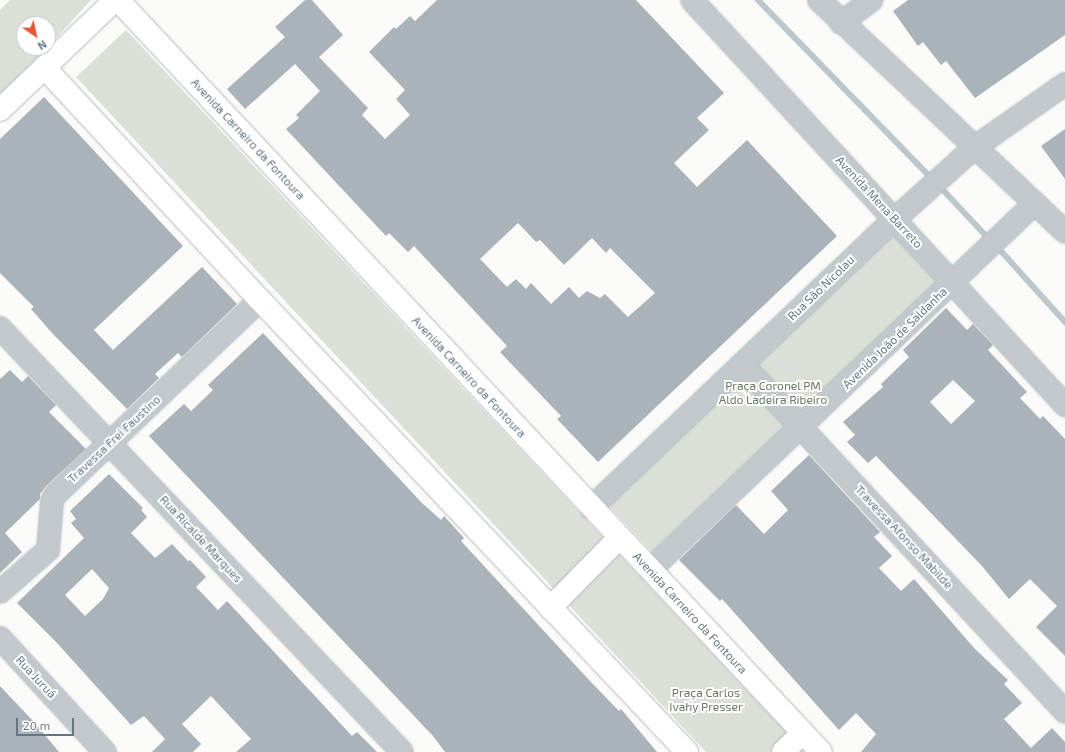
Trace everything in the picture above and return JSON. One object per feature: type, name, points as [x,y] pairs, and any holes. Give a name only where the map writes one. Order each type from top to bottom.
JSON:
[{"type":"main road","points":[[0,110],[117,0]]},
{"type":"main road","name":"Avenida Carneiro da Fontoura","points":[[117,0],[820,752]]},
{"type":"main road","points":[[44,67],[260,300],[688,752]]},
{"type":"main road","points":[[550,608],[619,538]]},
{"type":"main road","points":[[783,752],[802,733]]},
{"type":"street","name":"Avenida Mena Barreto","points":[[692,0],[895,218],[1065,404]]},
{"type":"street","points":[[819,0],[841,23],[1065,232]]},
{"type":"street","points":[[841,23],[871,0]]},
{"type":"street","name":"Rua São Nicolau","points":[[591,508],[895,218],[975,147],[1065,84]]},
{"type":"street","name":"Avenida João de Saldanha","points":[[650,570],[954,282],[1035,203]]},
{"type":"street","name":"Travessa Frei Faustino","points":[[0,592],[48,550],[52,501],[55,495],[260,300]]},
{"type":"street","name":"Rua Ricalde Marques","points":[[0,328],[111,443],[402,752]]},
{"type":"street","name":"Travessa Afonso Mabilde","points":[[742,364],[802,426],[1065,712]]},
{"type":"street","name":"Rua Juruá","points":[[0,638],[105,752]]},
{"type":"green space","points":[[10,0],[91,0],[56,38],[56,16],[16,16],[16,56],[39,56],[0,94],[0,10]]},
{"type":"green space","name":"Praça Carlos Ivahy Presser","points":[[126,30],[805,752],[706,752],[76,77]]},
{"type":"green space","name":"Praça Coronel PM Aldo Ladeira Ribeiro","points":[[893,233],[939,281],[652,552],[607,504]]},
{"type":"building","points":[[305,0],[312,0],[343,35],[319,57],[368,108],[362,115],[385,139],[410,115],[396,99],[405,90],[369,52],[394,27],[396,29],[410,16],[415,21],[437,0],[636,0],[724,93],[697,118],[709,130],[674,163],[697,187],[747,140],[837,236],[598,462],[557,419],[561,416],[500,352],[507,346],[414,246],[408,252],[389,233],[386,236],[286,129],[299,118],[296,115],[320,91],[295,64],[245,109],[227,89],[285,37],[275,27]],"holes":[[[518,223],[536,242],[540,240],[564,265],[592,238],[606,253],[610,248],[655,293],[628,317],[605,294],[600,298],[587,291],[579,298],[569,287],[551,304],[531,283],[526,289],[516,279],[507,287],[480,259]]]},
{"type":"building","points":[[908,0],[1065,0],[1065,35],[975,98],[946,61],[941,65],[923,42],[918,46],[893,11]]},
{"type":"building","points":[[44,97],[183,246],[94,330],[113,350],[202,267],[237,304],[182,357],[178,353],[155,374],[159,378],[127,409],[53,334],[31,309],[34,307],[0,273],[0,139]]},
{"type":"building","points":[[1065,129],[1065,179],[1041,146]]},
{"type":"building","points":[[946,308],[967,330],[973,324],[993,345],[988,350],[1027,392],[1020,398],[1040,419],[1043,416],[1065,439],[1065,656],[1036,627],[1057,606],[1030,579],[1009,599],[982,566],[876,456],[868,463],[847,442],[855,435],[843,422],[883,387],[881,384],[909,357],[903,350]],"holes":[[[953,380],[975,401],[951,424],[930,402]]]},
{"type":"building","points":[[263,333],[422,503],[441,520],[444,516],[464,538],[461,541],[589,680],[619,711],[621,709],[657,752],[445,752],[433,736],[149,436],[184,404],[191,411],[213,390],[208,385]]},
{"type":"building","points":[[10,370],[22,382],[28,376],[56,405],[49,412],[86,449],[46,486],[40,494],[40,499],[5,533],[22,552],[0,573],[0,379]]},
{"type":"building","points":[[809,455],[880,532],[874,537],[892,556],[879,568],[901,591],[914,579],[975,649],[1008,680],[1004,684],[1022,703],[1004,719],[1031,748],[1052,728],[1065,742],[1065,752],[861,752],[876,734],[856,713],[839,730],[722,599],[720,601],[679,560],[736,505],[764,534],[788,510],[771,491]]},
{"type":"building","points":[[109,474],[143,508],[141,510],[147,517],[131,533],[155,558],[172,544],[206,577],[196,587],[218,610],[227,601],[352,736],[357,732],[377,752],[236,752],[251,739],[211,696],[182,724],[201,744],[193,752],[152,752],[165,739],[144,716],[131,725],[57,643],[17,603],[84,538],[71,523],[76,519],[70,511]],"holes":[[[92,569],[109,588],[103,599],[85,616],[65,595]]]},
{"type":"building","points":[[0,686],[34,722],[59,752],[0,752]]},
{"type":"waterway","points":[[758,0],[928,175]]},
{"type":"waterway","points":[[943,190],[986,236]]},
{"type":"waterway","points":[[1001,251],[1065,322]]}]
